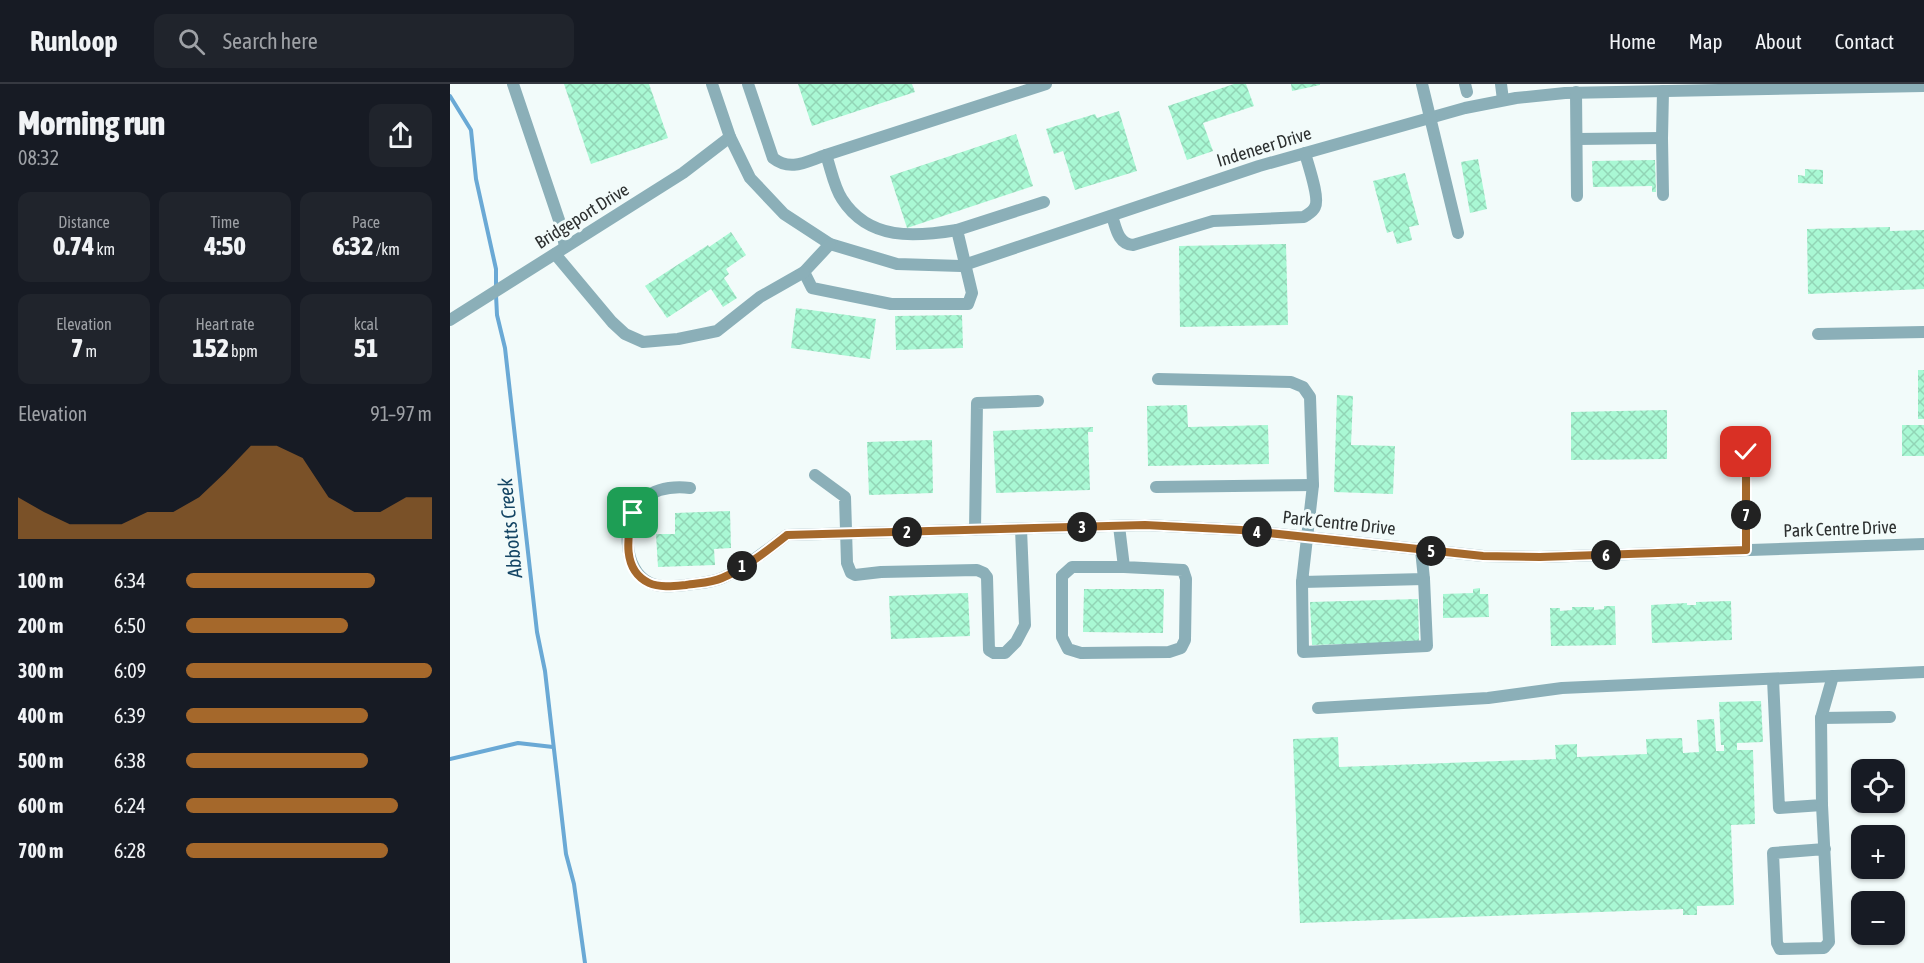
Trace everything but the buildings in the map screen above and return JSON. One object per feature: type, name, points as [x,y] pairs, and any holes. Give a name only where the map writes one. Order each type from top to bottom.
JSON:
[{"type":"street","points":[[513,84],[561,226],[560,251],[612,322],[625,334],[643,342],[678,339],[717,331],[760,297],[804,272],[830,244]]},
{"type":"street","name":"Indeneer Drive","points":[[712,84],[730,137],[750,178],[784,214],[830,244],[897,264],[961,266],[1259,166],[1465,108],[1503,100],[1576,92],[1663,91],[1693,87],[1924,86]]},
{"type":"street","points":[[748,84],[773,158],[781,164],[795,165],[1046,84]]},
{"type":"street","points":[[1422,84],[1458,233]]},
{"type":"street","points":[[1501,84],[1503,100]]},
{"type":"street","points":[[1663,91],[1663,195]]},
{"type":"street","points":[[1576,92],[1577,196]]},
{"type":"street","name":"Bridgeport Drive","points":[[452,316],[683,173],[730,137]]},
{"type":"street","points":[[1577,139],[1662,138]]},
{"type":"street","points":[[1112,216],[1121,239],[1128,244],[1213,221],[1304,217],[1316,206],[1305,153]]},
{"type":"street","points":[[826,155],[842,198],[857,217],[886,232],[900,235],[934,234],[957,230],[1044,202]]},
{"type":"street","points":[[804,272],[812,288],[891,304],[968,304],[972,293],[957,230]]},
{"type":"street","points":[[1818,334],[1924,332]]},
{"type":"street","points":[[1158,379],[1291,382],[1303,387],[1310,397],[1313,485],[1302,582],[1303,652],[1427,646],[1422,550]]},
{"type":"street","points":[[975,530],[977,403],[1038,401]]},
{"type":"street","points":[[1746,452],[1746,550]]},
{"type":"street","points":[[815,475],[845,497],[849,569],[855,575],[881,572],[977,570],[984,573],[987,577],[989,650],[994,653],[1005,653],[1016,642],[1024,625],[1021,529]]},
{"type":"street","points":[[1156,487],[1313,485]]},
{"type":"street","name":"Park Centre Drive","points":[[690,488],[675,487],[659,490],[642,500],[633,513],[628,533],[628,555],[635,570],[649,583],[667,586],[722,578],[762,554],[787,535],[847,533],[1145,525],[1241,530],[1483,556],[1540,557],[1924,544]]},
{"type":"street","points":[[1119,526],[1124,567]]},
{"type":"street","points":[[1072,567],[1124,567],[1183,570],[1186,579],[1185,640],[1181,648],[1169,652],[1092,653],[1081,653],[1068,649],[1062,637],[1062,576],[1072,567]]},
{"type":"street","points":[[1302,582],[1424,579]]},
{"type":"street","points":[[1318,708],[1488,698],[1562,688],[1924,672]]},
{"type":"street","points":[[1825,849],[1773,853],[1777,943],[1780,949],[1824,948],[1829,942],[1825,849],[1822,805],[1821,718],[1833,676]]},
{"type":"street","points":[[1773,679],[1779,808],[1822,805]]},
{"type":"street","points":[[1821,718],[1890,717]]},
{"type":"waterway","name":"Abbotts Creek","points":[[450,96],[471,130],[476,179],[496,269],[496,288]]},
{"type":"waterway","name":"Abbotts Creek","points":[[496,295],[497,315],[505,348],[537,632],[545,671],[566,854],[574,884],[585,963]]},
{"type":"waterway","points":[[450,759],[518,743],[553,747]]},
{"type":"route","points":[[633,513],[628,533],[628,555],[635,570],[649,583],[667,586],[722,578],[762,554],[787,535],[1145,525],[1241,530],[1483,556],[1540,557],[1746,550],[1746,452]]}]
